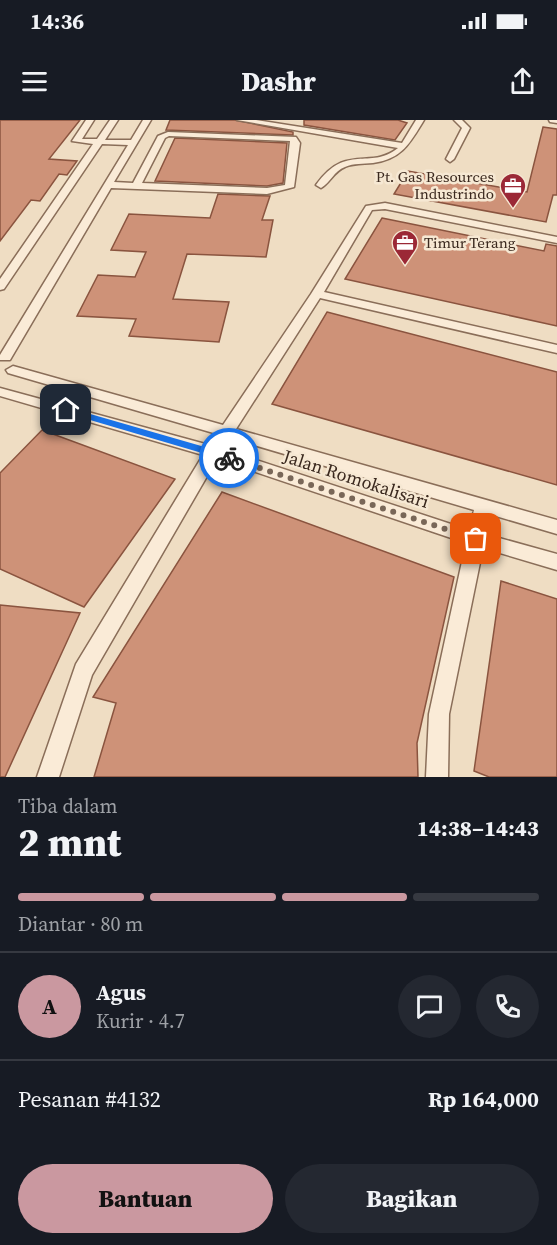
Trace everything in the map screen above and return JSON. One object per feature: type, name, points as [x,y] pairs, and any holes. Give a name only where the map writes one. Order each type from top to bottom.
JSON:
[{"type":"lane","points":[[90,120],[75,140],[98,143],[134,143]]},
{"type":"lane","points":[[0,287],[114,120]]},
{"type":"lane","name":"Jalan Romokalisari","points":[[147,120],[9,364],[226,432],[557,527]]},
{"type":"lane","points":[[241,120],[404,146]]},
{"type":"lane","points":[[321,185],[338,165],[355,159],[383,158],[397,153],[420,120]]},
{"type":"lane","points":[[450,159],[465,134],[466,129],[458,120]]},
{"type":"lane","points":[[110,185],[136,186],[282,190],[289,187],[295,141],[283,138],[168,134],[162,136],[136,186]]},
{"type":"lane","points":[[48,777],[83,671],[213,452],[317,294],[369,208],[385,206],[557,240]]},
{"type":"lane","points":[[317,294],[557,349]]},
{"type":"lane","name":"Jalan Romokalisari","points":[[3,392],[213,452],[476,539],[557,562]]},
{"type":"lane","points":[[437,777],[439,714],[483,505]]},
{"type":"building","points":[[0,120],[80,120],[49,159],[77,161],[67,175],[59,174],[40,201],[31,200],[0,241]]},
{"type":"building","points":[[170,120],[235,120],[293,132],[293,135],[166,130]]},
{"type":"building","points":[[304,120],[398,120],[407,123],[395,140],[304,125]]},
{"type":"building","name":"Pt. Gas Resources Industrindo","points":[[543,127],[557,129],[557,195],[553,195],[546,222],[394,194],[408,171],[527,192]]},
{"type":"building","points":[[175,138],[287,143],[283,183],[267,186],[155,181]]},
{"type":"building","points":[[218,194],[270,196],[262,220],[273,220],[266,257],[187,254],[173,299],[229,302],[219,342],[129,336],[136,319],[77,316],[98,275],[135,277],[146,252],[111,250],[129,214],[210,218]]},
{"type":"building","points":[[382,218],[544,251],[546,244],[557,246],[557,326],[345,279]]},
{"type":"building","points":[[327,312],[557,372],[557,485],[272,404]]},
{"type":"building","points":[[42,430],[175,479],[84,607],[0,569],[0,473]]},
{"type":"building","points":[[222,492],[454,577],[417,743],[418,777],[94,777],[116,703],[93,697]]},
{"type":"building","points":[[501,581],[557,599],[557,777],[489,777],[474,771]]},
{"type":"building","points":[[0,605],[80,613],[5,777],[0,777]]},
{"type":"way so far","points":[[229,458],[476,539]]},
{"type":"place","name":"Pt. Gas Resources Industrindo","points":[[513,209]]},
{"type":"place","name":"Timur Terang","points":[[405,266]]},
{"type":"route","points":[[66,410],[229,458]]}]
